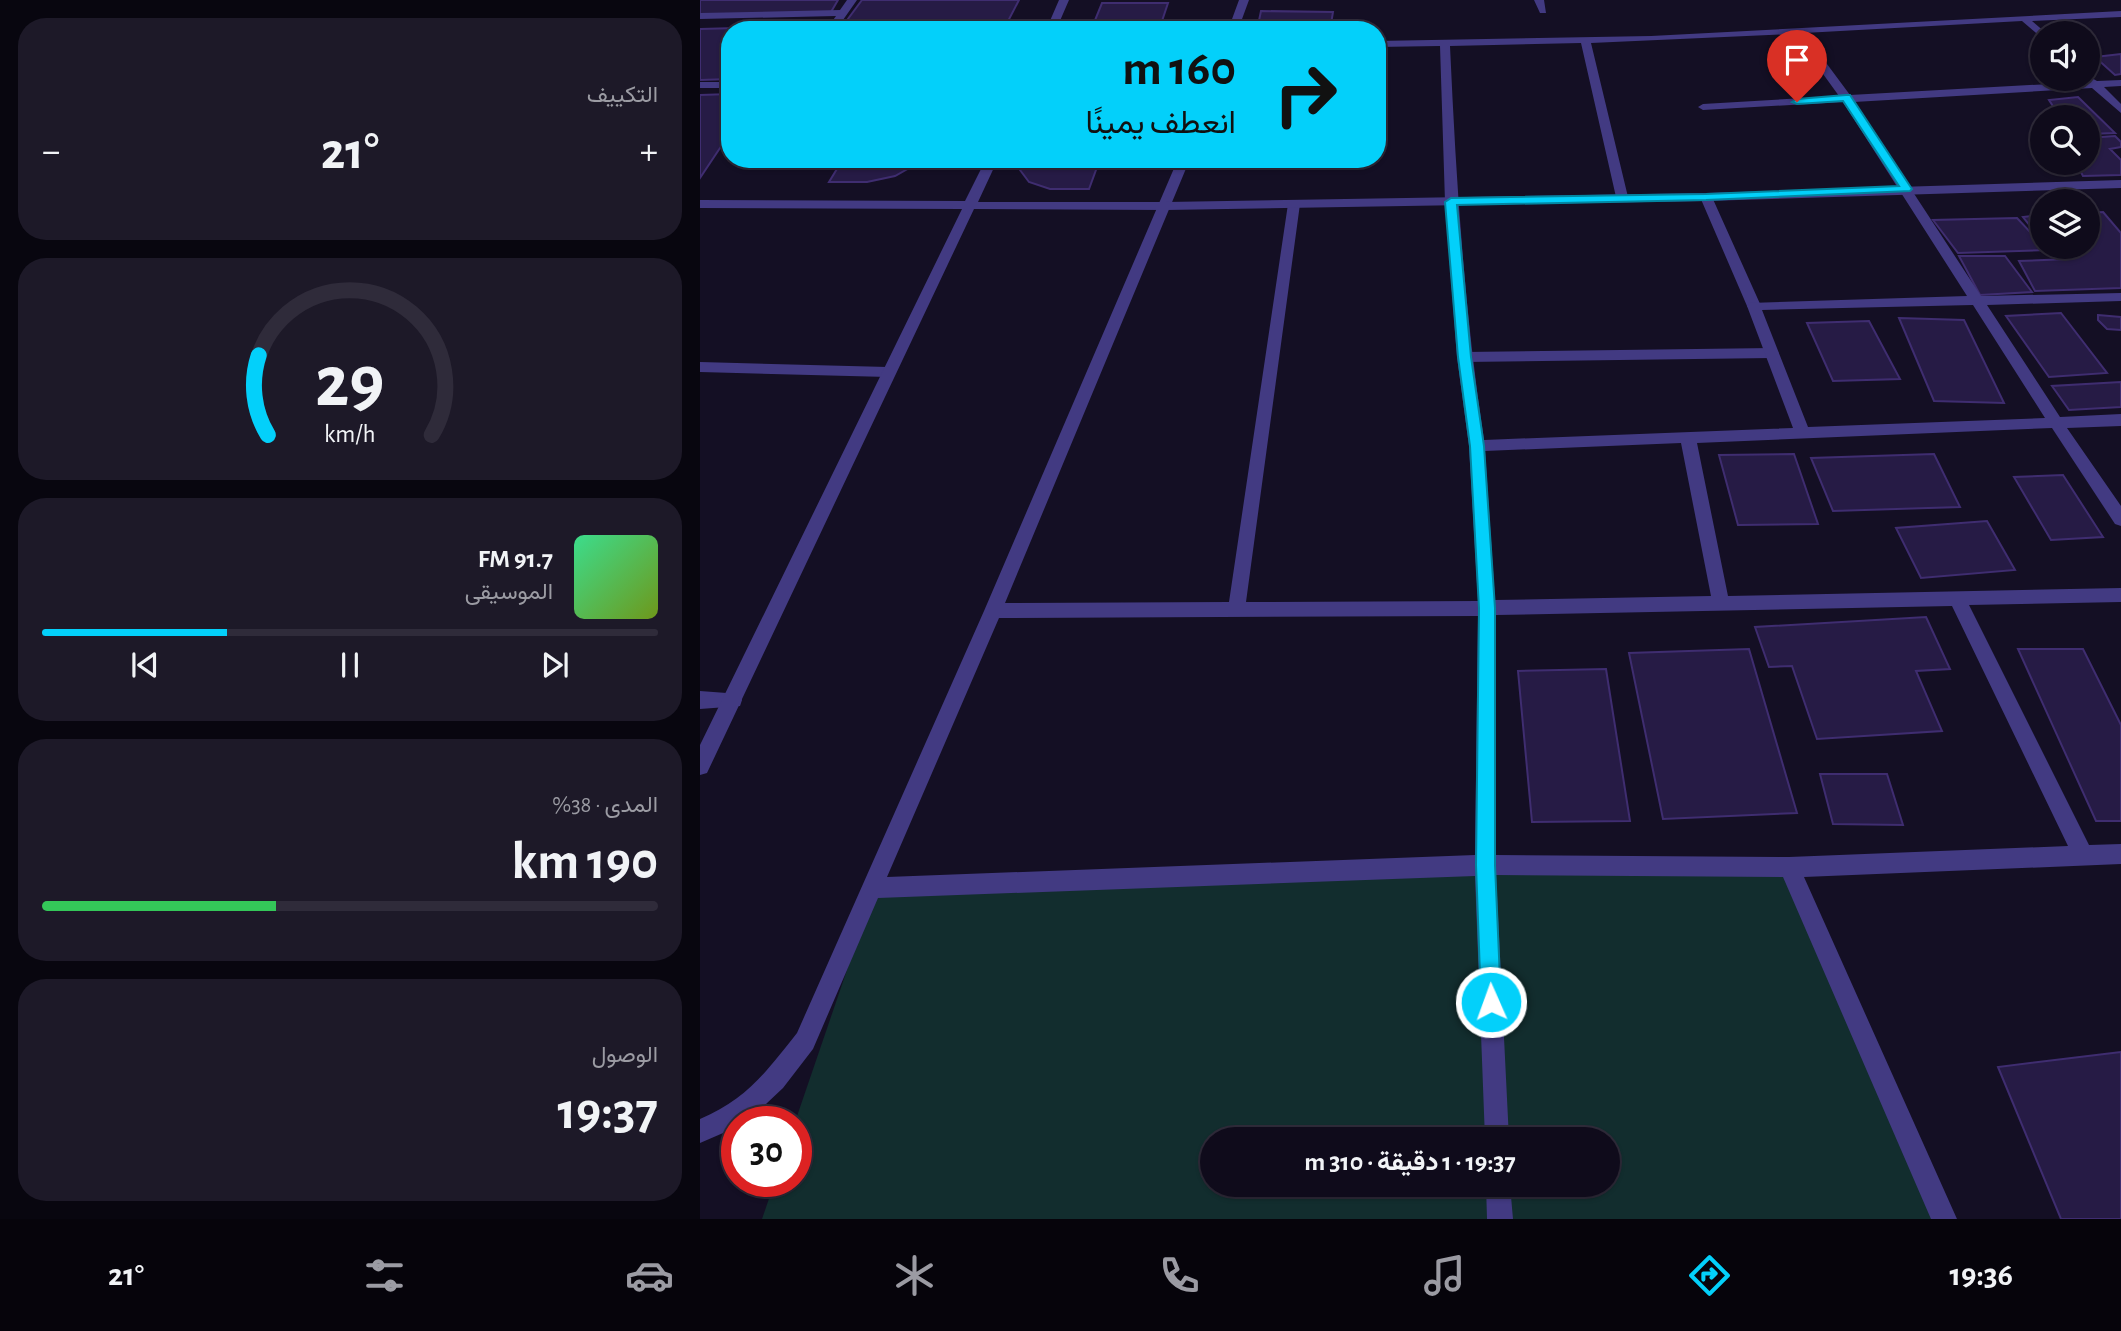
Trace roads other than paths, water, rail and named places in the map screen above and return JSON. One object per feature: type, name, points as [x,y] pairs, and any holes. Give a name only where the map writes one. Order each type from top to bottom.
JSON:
[{"type":"street","points":[[837,21],[852,0]]},
{"type":"street","points":[[1055,21],[1064,0]]},
{"type":"street","points":[[1236,21],[1244,0]]},
{"type":"street","points":[[700,16],[843,13]]},
{"type":"street","points":[[1386,44],[1798,32],[2121,14]]},
{"type":"street","points":[[2024,18],[2030,24]]},
{"type":"street","points":[[1798,32],[1846,97],[1975,299],[2121,519]]},
{"type":"street","points":[[1585,40],[1622,197]]},
{"type":"street","points":[[1445,43],[1451,202],[1464,357],[1477,446],[1487,608],[1485,865],[1496,1127]]},
{"type":"street","points":[[2100,82],[2121,83]]},
{"type":"street","points":[[700,85],[721,85]]},
{"type":"street","points":[[1703,107],[2030,85]]},
{"type":"street","points":[[2100,90],[2121,110]]},
{"type":"street","points":[[700,766],[887,372],[988,168]]},
{"type":"street","points":[[700,1130],[737,1115],[775,1080],[804,1041],[993,611],[1181,168]]},
{"type":"street","points":[[700,204],[1166,206],[1451,202],[2121,184]]},
{"type":"street","points":[[1706,197],[1754,306],[1803,434]]},
{"type":"street","points":[[1236,611],[1294,204]]},
{"type":"street","points":[[1754,306],[2121,297]]},
{"type":"street","points":[[1464,357],[1772,353]]},
{"type":"street","points":[[700,367],[887,372]]},
{"type":"street","points":[[1477,446],[2121,420]]},
{"type":"street","points":[[1688,438],[1721,604]]},
{"type":"street","points":[[993,611],[1487,608],[2121,595]]},
{"type":"street","points":[[1957,599],[2084,856]]},
{"type":"street","points":[[700,700],[733,700]]},
{"type":"street","points":[[871,888],[1485,865],[1789,867],[2121,854]]},
{"type":"street","points":[[1789,867],[1944,1219]]},
{"type":"street","points":[[1499,1197],[1500,1219]]}]
